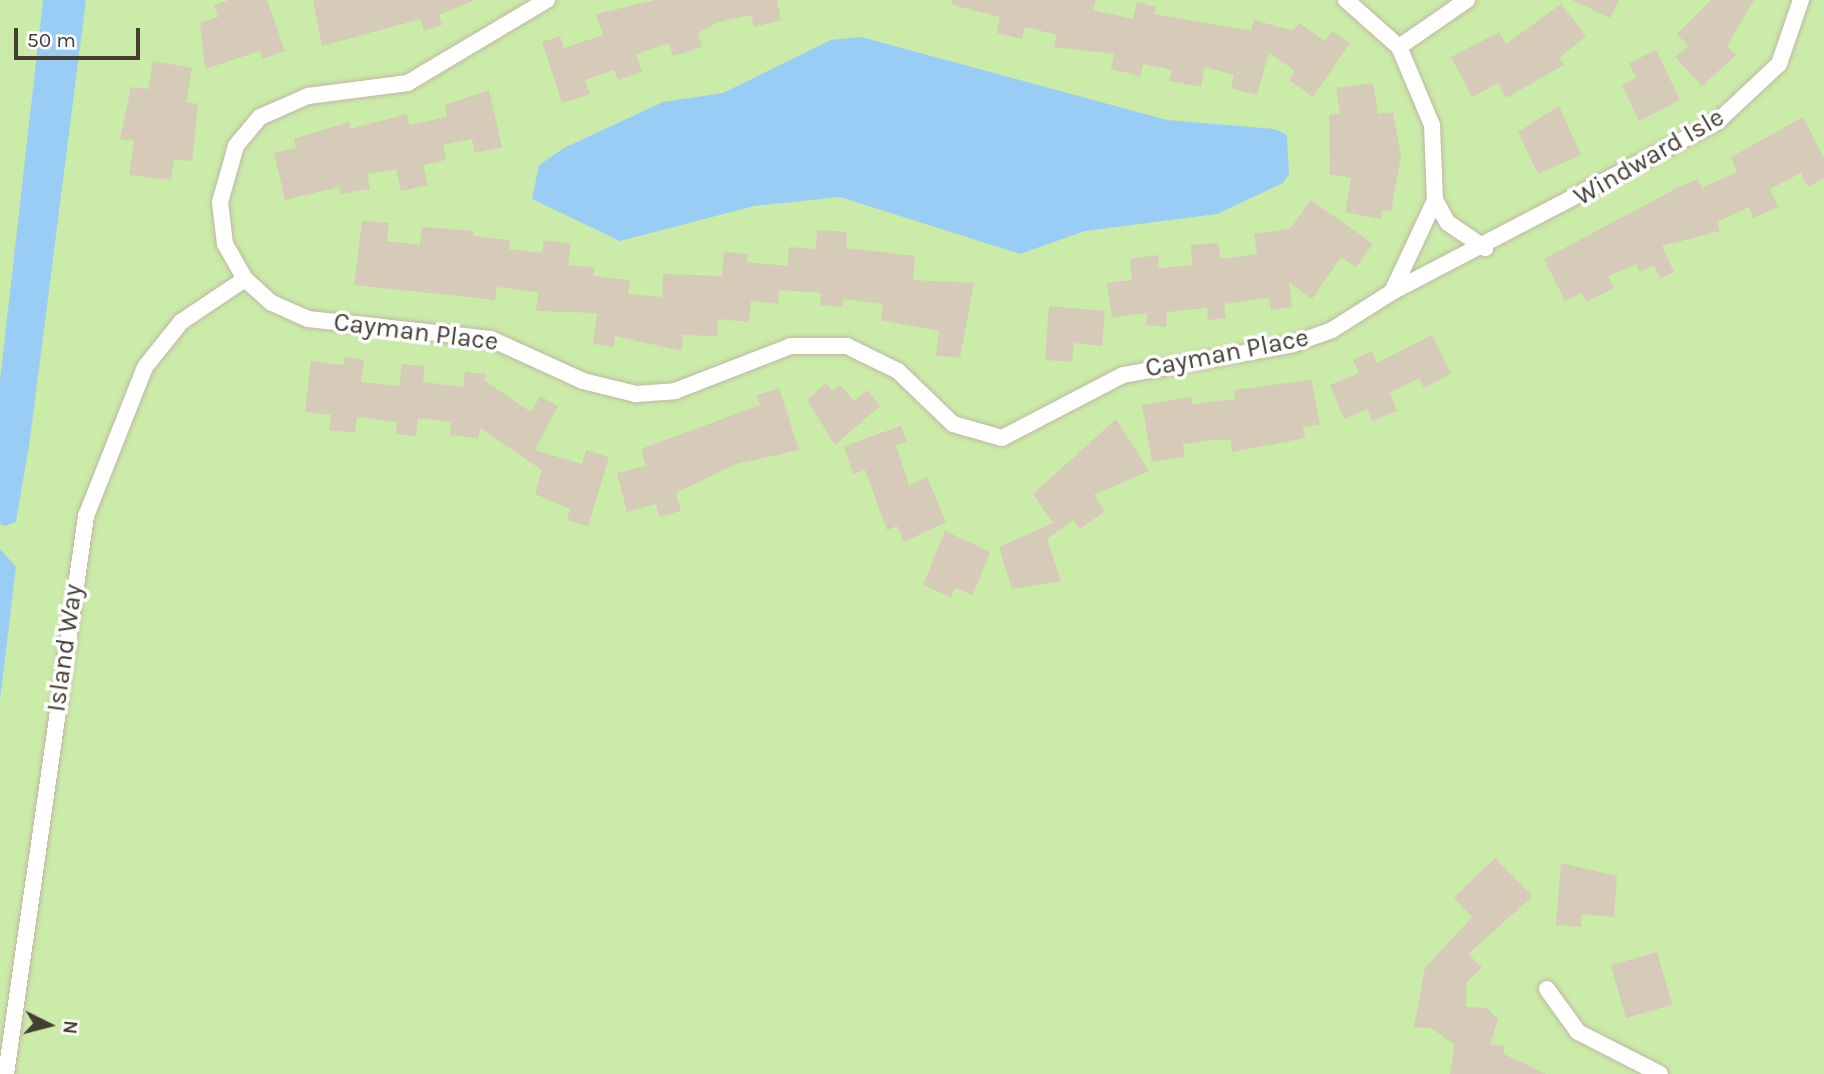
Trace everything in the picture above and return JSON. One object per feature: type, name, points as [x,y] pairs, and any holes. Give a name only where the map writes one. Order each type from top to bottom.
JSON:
[{"type":"street","name":"Cayman Place","points":[[547,0],[408,83],[308,96],[260,117],[236,146],[220,202],[225,244],[245,279],[297,315],[491,340],[583,381],[636,394],[675,391],[791,346],[847,346],[898,371],[953,424],[1002,438],[1123,375],[1293,344],[1341,325],[1392,292]]},
{"type":"street","points":[[1346,0],[1399,47],[1426,99],[1435,200],[1448,223],[1485,248]]},
{"type":"street","points":[[1399,47],[1467,0]]},
{"type":"street","name":"Windward Isle","points":[[1392,292],[1485,248],[1727,114],[1779,64],[1801,0]]},
{"type":"street","points":[[1392,292],[1435,200]]},
{"type":"street","name":"Island Way","points":[[6,1074],[86,516],[145,368],[181,322],[245,279]]},
{"type":"street","points":[[1547,989],[1578,1032],[1660,1074]]},
{"type":"green space","points":[[0,0],[1824,0],[1824,1074],[0,1074]]},
{"type":"water","points":[[43,0],[86,0],[30,439],[16,522],[5,526],[0,524],[0,381]]},
{"type":"water","points":[[861,37],[1167,120],[1275,129],[1287,135],[1289,174],[1283,183],[1217,214],[1085,231],[1020,254],[840,197],[754,206],[620,241],[532,199],[539,165],[564,148],[663,102],[723,93],[831,40]]},
{"type":"water","points":[[0,549],[16,567],[0,700]]},
{"type":"building","points":[[229,0],[267,0],[285,51],[262,59],[260,51],[205,69],[200,23],[218,17],[214,5]]},
{"type":"building","points":[[313,0],[475,0],[439,15],[442,25],[424,31],[421,19],[322,46]]},
{"type":"building","points":[[655,0],[777,0],[781,20],[754,27],[751,15],[718,22],[698,33],[702,47],[673,56],[669,43],[636,54],[642,72],[618,80],[614,70],[585,80],[590,94],[562,103],[542,42],[560,36],[564,48],[603,35],[596,14]]},
{"type":"building","points":[[952,0],[1096,0],[1093,10],[1133,19],[1137,2],[1156,7],[1154,14],[1251,31],[1254,20],[1293,31],[1299,23],[1325,41],[1332,31],[1350,43],[1313,97],[1289,80],[1295,71],[1269,52],[1257,95],[1231,88],[1234,75],[1205,67],[1201,87],[1169,81],[1172,70],[1143,64],[1140,76],[1111,69],[1114,54],[1054,47],[1057,35],[1025,27],[1022,39],[997,33],[1000,17],[952,5]]},
{"type":"building","points":[[1572,0],[1619,0],[1610,18]]},
{"type":"building","points":[[1711,0],[1754,0],[1727,46],[1736,55],[1702,86],[1675,57],[1688,46],[1677,34]]},
{"type":"building","points":[[1561,4],[1586,36],[1559,58],[1564,65],[1506,98],[1498,83],[1472,97],[1451,57],[1499,32],[1506,44]]},
{"type":"building","points":[[1656,50],[1680,100],[1639,121],[1622,85],[1636,78],[1629,63]]},
{"type":"building","points":[[153,61],[192,68],[186,102],[198,104],[192,161],[174,159],[171,180],[129,175],[134,141],[120,139],[131,87],[148,89]]},
{"type":"building","points":[[1373,83],[1378,114],[1393,112],[1401,156],[1391,211],[1382,210],[1381,219],[1345,212],[1351,178],[1330,174],[1329,115],[1340,113],[1336,88]]},
{"type":"building","points":[[489,90],[502,147],[475,153],[472,139],[443,145],[446,160],[423,165],[428,185],[401,191],[396,169],[367,174],[370,189],[340,194],[339,187],[285,200],[274,153],[296,148],[294,139],[349,122],[350,129],[407,114],[409,125],[447,117],[445,105]]},
{"type":"building","points":[[1559,106],[1581,155],[1538,174],[1518,132]]},
{"type":"building","points":[[1803,117],[1824,158],[1824,178],[1808,187],[1801,173],[1770,189],[1778,207],[1753,218],[1749,207],[1717,222],[1720,231],[1662,246],[1674,272],[1660,278],[1654,265],[1640,272],[1636,264],[1608,276],[1614,288],[1586,302],[1581,293],[1565,301],[1544,259],[1677,188],[1698,179],[1702,188],[1737,172],[1731,157]]},
{"type":"building","points":[[1311,200],[1373,244],[1356,267],[1341,257],[1312,299],[1289,282],[1292,307],[1271,310],[1269,298],[1224,304],[1226,318],[1208,320],[1207,308],[1167,312],[1166,327],[1146,325],[1147,313],[1112,318],[1107,283],[1132,280],[1130,259],[1158,255],[1159,268],[1192,265],[1191,245],[1219,243],[1220,259],[1257,254],[1254,234],[1290,229]]},
{"type":"building","points":[[362,221],[389,223],[387,241],[420,245],[422,227],[474,231],[473,236],[510,240],[509,249],[542,253],[544,240],[571,244],[568,265],[594,267],[593,276],[630,280],[628,294],[662,297],[663,274],[722,276],[724,252],[747,254],[747,262],[788,266],[789,247],[816,249],[817,230],[847,232],[846,248],[915,256],[913,280],[974,283],[960,358],[936,355],[939,331],[881,320],[883,304],[843,299],[843,307],[820,305],[821,293],[779,290],[778,304],[751,301],[749,322],[718,319],[717,336],[683,335],[682,351],[615,336],[614,347],[593,344],[597,313],[536,311],[538,292],[497,287],[495,300],[354,285]]},
{"type":"building","points":[[1049,306],[1105,311],[1102,346],[1074,343],[1072,362],[1045,360]]},
{"type":"building","points":[[1432,335],[1451,374],[1424,388],[1419,378],[1390,393],[1397,411],[1372,421],[1367,409],[1344,419],[1330,385],[1359,373],[1353,360],[1372,351],[1377,363]]},
{"type":"building","points":[[345,357],[364,360],[361,382],[399,386],[402,364],[425,366],[423,382],[463,387],[465,372],[486,374],[485,381],[531,412],[540,396],[558,406],[535,450],[582,464],[586,450],[609,457],[588,527],[567,520],[570,509],[535,494],[542,470],[480,428],[478,438],[450,435],[451,422],[418,418],[416,436],[396,434],[397,422],[357,417],[355,433],[329,430],[331,415],[305,412],[311,361],[344,365]]},
{"type":"building","points":[[1311,380],[1320,424],[1303,427],[1305,438],[1232,452],[1231,440],[1183,444],[1185,457],[1152,462],[1142,405],[1191,397],[1192,404],[1235,399],[1234,390]]},
{"type":"building","points":[[826,383],[833,391],[840,385],[854,401],[867,390],[880,406],[835,445],[807,400]]},
{"type":"building","points":[[779,388],[799,450],[736,464],[676,493],[681,511],[659,517],[656,504],[627,512],[617,473],[646,466],[641,449],[760,405],[757,395]]},
{"type":"building","points":[[1116,419],[1149,471],[1094,495],[1105,511],[1080,529],[1073,520],[1047,539],[1061,581],[1012,589],[999,547],[1053,523],[1033,494]]},
{"type":"building","points":[[901,426],[907,442],[896,445],[909,485],[927,477],[946,522],[904,542],[897,526],[887,530],[865,470],[853,474],[844,446]]},
{"type":"building","points":[[945,531],[990,552],[973,595],[955,588],[951,597],[923,585]]},
{"type":"building","points":[[1495,858],[1533,896],[1468,954],[1482,967],[1467,982],[1466,1007],[1487,1008],[1498,1019],[1490,1045],[1504,1046],[1504,1054],[1546,1074],[1450,1074],[1455,1045],[1431,1028],[1414,1027],[1425,968],[1472,917],[1454,898]]},
{"type":"building","points":[[1561,863],[1617,876],[1614,917],[1582,914],[1581,927],[1556,925]]},
{"type":"building","points":[[1657,952],[1672,1005],[1626,1018],[1611,965]]}]
